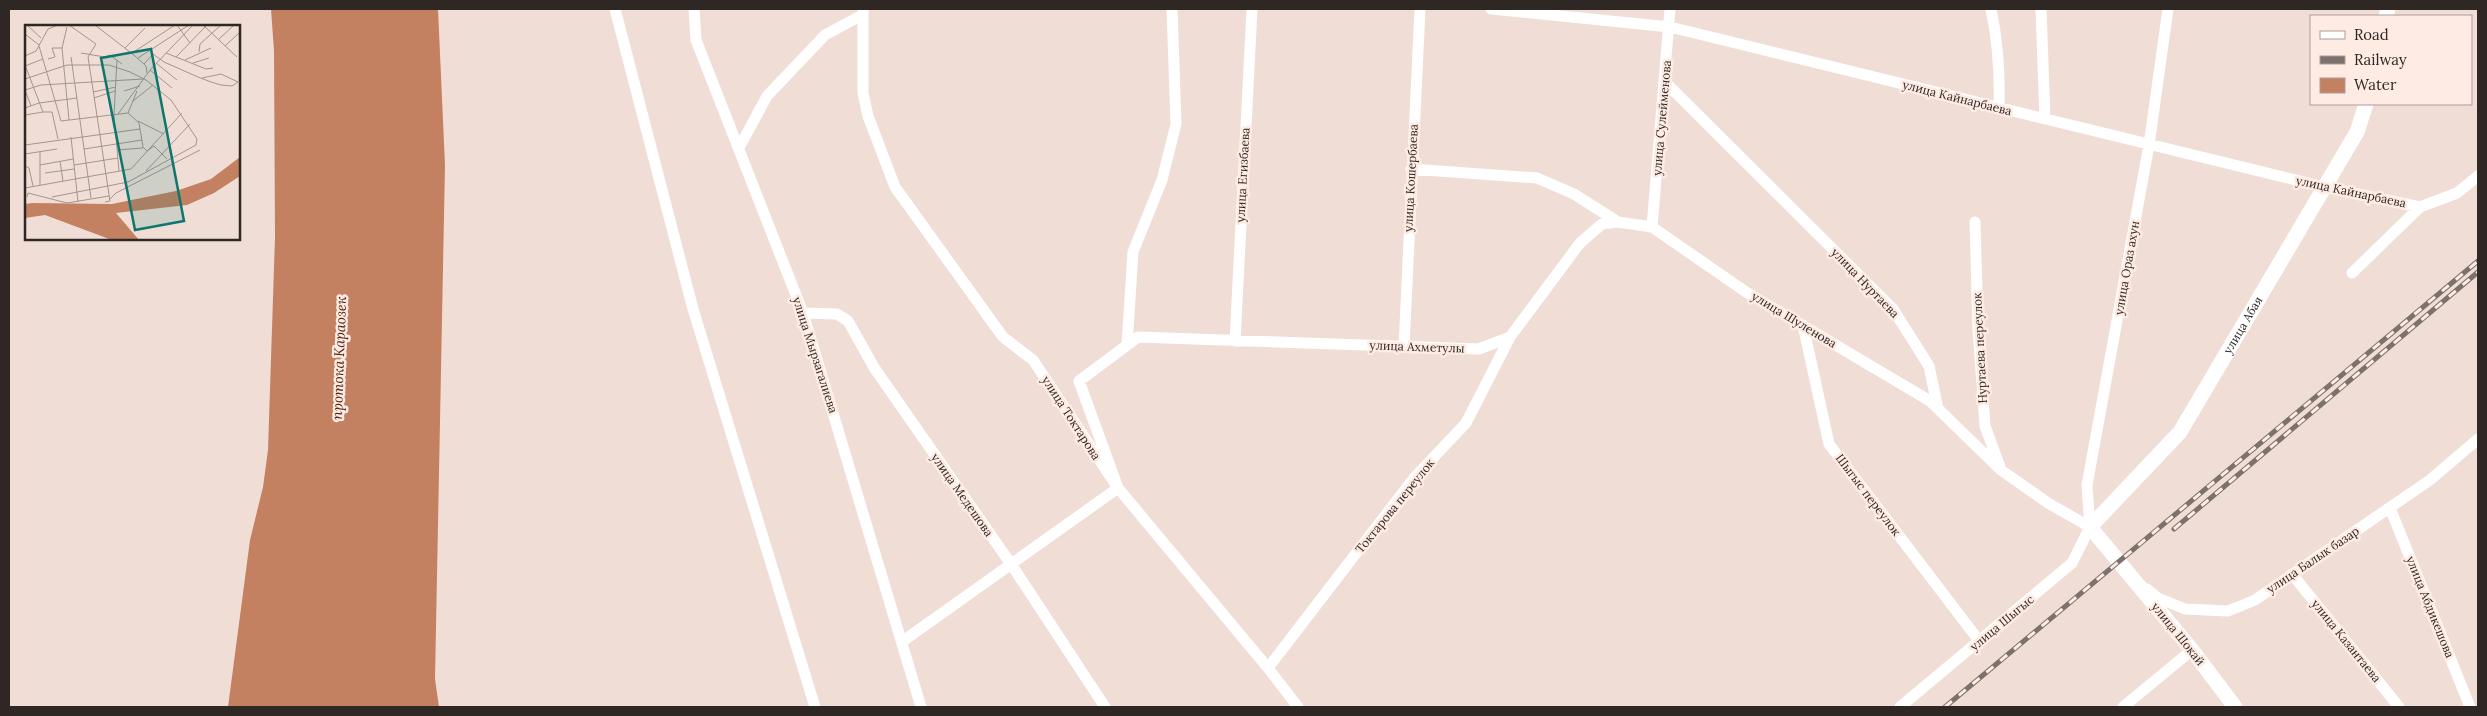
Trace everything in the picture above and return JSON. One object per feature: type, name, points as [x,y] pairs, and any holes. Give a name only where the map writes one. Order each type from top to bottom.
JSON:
[{"type":"street","points":[[616,9],[693,309],[814,707]]},
{"type":"street","name":"улица Мырзагалиева","points":[[694,9],[696,40],[803,313],[903,641],[921,707]]},
{"type":"street","points":[[1127,345],[1133,252],[1162,180],[1176,124],[1172,9]]},
{"type":"street","name":"улица Егизбаева","points":[[1235,341],[1252,9]]},
{"type":"street","name":"улица Кошербаева","points":[[1404,347],[1420,9]]},
{"type":"street","name":"улица Кайнарбаева","points":[[1491,9],[1670,27],[2149,145],[2324,187],[2420,207]]},
{"type":"street","name":"улица Сулейменова","points":[[1652,227],[1670,9]]},
{"type":"street","points":[[1991,9],[1996,29],[2000,72],[1999,108]]},
{"type":"street","points":[[2041,9],[2045,119]]},
{"type":"street","name":"улица Ораз ахун","points":[[2090,527],[2087,485],[2149,145],[2168,9]]},
{"type":"street","points":[[739,148],[767,96],[825,34],[862,12]]},
{"type":"street","name":"улица Токтарова","points":[[862,12],[863,93],[868,116],[895,188],[1003,337],[1033,360],[1118,488],[1268,668],[1298,707]]},
{"type":"street","name":"улица Нуртаева","points":[[1665,82],[1894,309],[1929,366],[1938,409]]},
{"type":"street","name":"улица Абая","points":[[2090,527],[2180,432],[2357,132],[2366,105]]},
{"type":"street","points":[[1411,169],[1536,178],[1574,194],[1618,222]]},
{"type":"street","points":[[2352,273],[2420,207],[2457,193],[2478,176]]},
{"type":"street","points":[[1510,337],[1580,244],[1602,224],[1618,222],[1652,227]]},
{"type":"street","name":"Нуртаева переулок","points":[[1975,222],[1978,330],[1985,426],[2002,470]]},
{"type":"street","name":"улица Шуленова","points":[[1652,227],[1746,292],[1930,401],[1938,409]]},
{"type":"street","name":"улица Медешова","points":[[803,313],[837,314],[848,321],[875,370],[1011,564],[1105,707]]},
{"type":"street","name":"Шыгыс переулок","points":[[1803,326],[1829,444],[1980,642]]},
{"type":"street","name":"улица Ахметулы","points":[[1118,488],[1079,382],[1138,337],[1478,350],[1510,337]]},
{"type":"street","name":"Токтарова переулок","points":[[1268,668],[1414,478],[1466,423],[1510,337]]},
{"type":"street","points":[[1938,409],[2002,470],[2048,503],[2090,527]]},
{"type":"street","name":"улица Балык базар","points":[[2132,578],[2158,598],[2185,609],[2228,611],[2255,600],[2430,480],[2477,442]]},
{"type":"street","points":[[903,641],[1118,488]]},
{"type":"street","name":"улица Абдикешова","points":[[2390,508],[2470,707]]},
{"type":"street","name":"улица Шокай","points":[[2090,527],[2192,650],[2235,707]]},
{"type":"street","name":"улица Шыгыс","points":[[1900,707],[1980,642],[2072,563],[2090,527]]},
{"type":"street","name":"улица Казантаева","points":[[2292,574],[2400,707]]},
{"type":"street","points":[[2123,707],[2192,650]]},
{"type":"water","name":"протока Караозек","points":[[271,9],[438,9],[445,165],[435,679],[439,707],[228,707],[250,540],[263,487],[268,450],[275,237],[274,51]]},
{"type":"railway","points":[[1945,707],[2478,261]]},
{"type":"railway","points":[[2174,529],[2478,272]]}]
